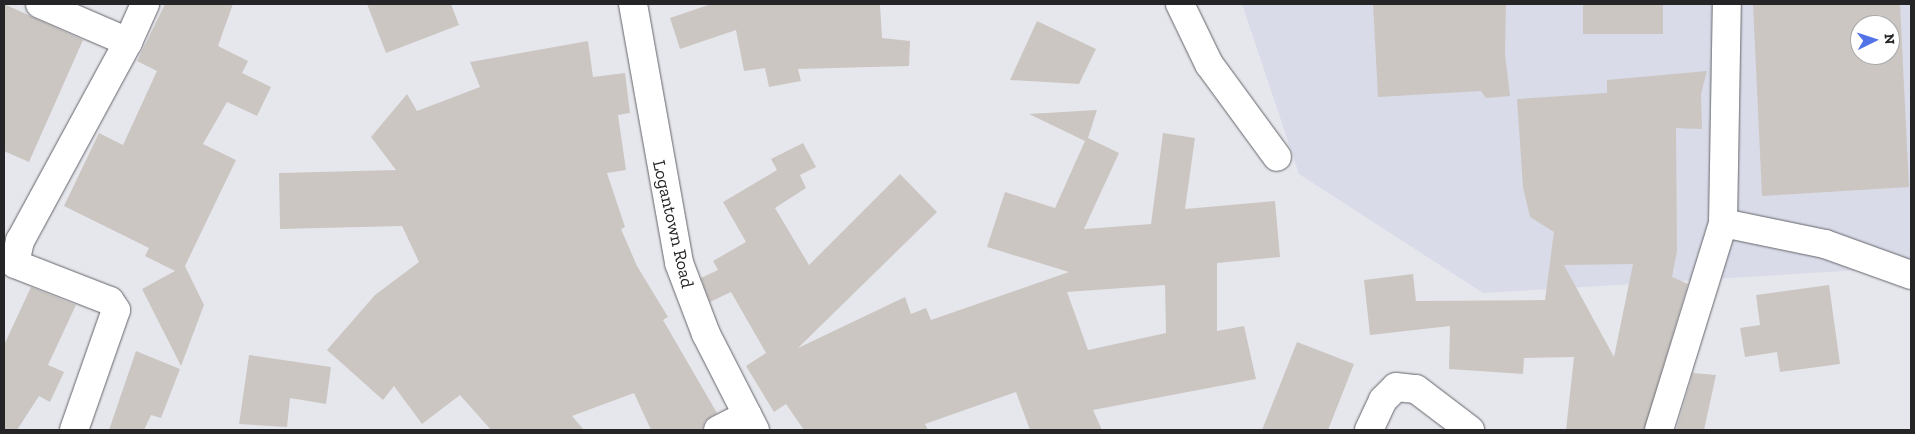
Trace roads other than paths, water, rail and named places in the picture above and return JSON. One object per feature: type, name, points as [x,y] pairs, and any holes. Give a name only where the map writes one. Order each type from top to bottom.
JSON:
[{"type":"street","points":[[40,4],[128,42]]},
{"type":"street","points":[[74,430],[116,310],[110,301],[15,264],[20,241],[128,42],[145,4]]},
{"type":"street","name":"Logantown Road","points":[[633,4],[679,263],[702,326],[751,422]]},
{"type":"street","points":[[1180,4],[1209,64],[1277,156]]},
{"type":"street","points":[[1659,430],[1723,223],[1727,4]]},
{"type":"street","points":[[1723,223],[1826,244],[1911,275]]},
{"type":"street","points":[[1369,430],[1383,400],[1396,387],[1416,390],[1470,430]]},
{"type":"street","points":[[718,430],[751,422]]}]
